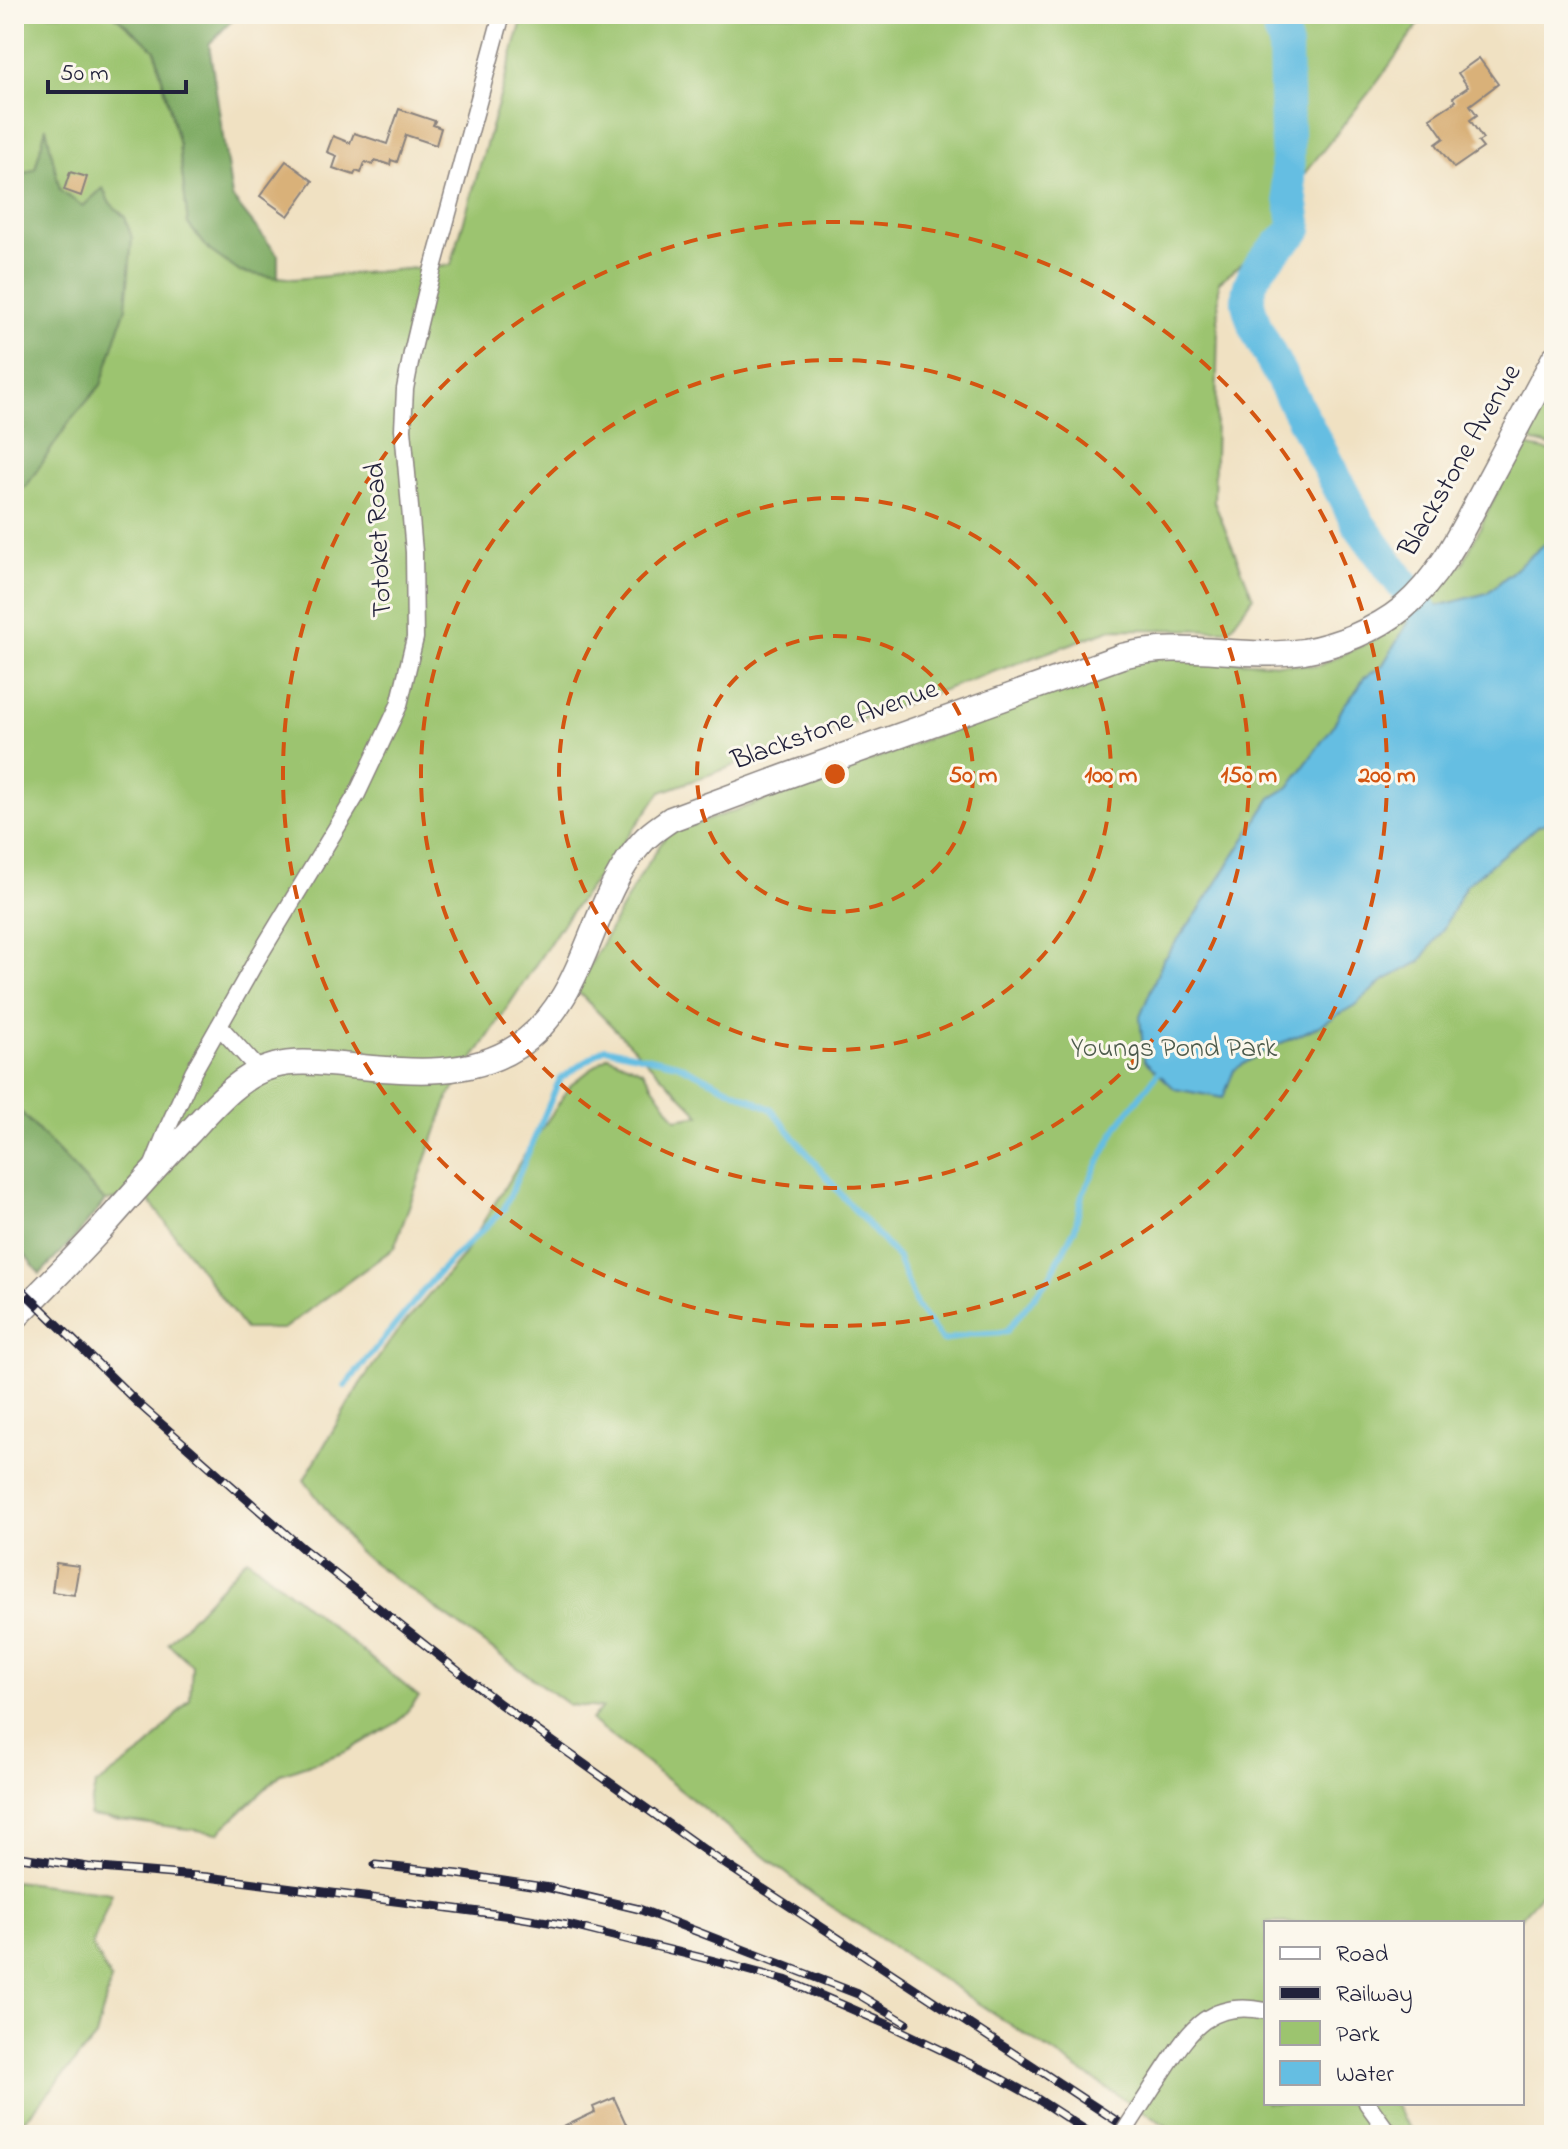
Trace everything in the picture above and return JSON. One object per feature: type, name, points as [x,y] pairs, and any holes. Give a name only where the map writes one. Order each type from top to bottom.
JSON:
[{"type":"main road","name":"Blackstone Avenue","points":[[150,1174],[223,1098],[260,1071],[273,1066],[298,1063],[422,1071],[447,1069],[488,1060],[517,1046],[545,1023],[568,988],[619,876],[635,851],[655,829],[671,819],[1122,656],[1155,649],[1267,654],[1303,651],[1376,626],[1412,600],[1448,553],[1554,358]]},
{"type":"main road","name":"Totoket Road","points":[[14,1319],[64,1270],[150,1174]]},
{"type":"street","name":"Totoket Road","points":[[150,1174],[193,1072],[357,794],[399,705],[415,638],[414,552],[403,429],[405,389],[426,294],[502,14]]},
{"type":"street","points":[[219,1026],[260,1071]]},
{"type":"street","points":[[1122,2135],[1198,2024],[1226,2009],[1237,2007],[1264,2011]]},
{"type":"street","points":[[1368,2105],[1390,2135]]},
{"type":"green space","points":[[14,14],[113,14],[155,50],[179,145],[188,224],[240,272],[294,279],[451,265],[524,14],[1426,14],[1379,80],[1301,178],[1290,225],[1219,282],[1214,502],[1253,597],[1229,630],[1112,629],[661,792],[563,923],[449,1096],[394,1248],[283,1329],[245,1329],[145,1195],[105,1201],[14,1105]]},
{"type":"green space","points":[[113,14],[238,14],[209,44],[232,197],[278,255],[278,278],[240,272],[209,250],[188,224],[179,145],[155,50]]},
{"type":"green space","points":[[46,127],[60,191],[83,206],[103,188],[109,202],[125,217],[132,238],[126,307],[101,385],[70,421],[26,487],[14,491],[14,178],[35,169]]},
{"type":"green space","points":[[1554,383],[1554,447],[1533,442],[1529,434]]},
{"type":"green space","name":"Youngs Pond Park","points":[[1520,445],[1554,452],[1554,1879],[1518,1921],[1264,1921],[1264,2105],[1396,2105],[1403,2120],[1417,2135],[1181,2135],[814,1895],[591,1720],[602,1708],[569,1705],[358,1552],[304,1480],[360,1384],[396,1333],[462,1257],[571,1085],[608,1056],[643,1071],[676,1119],[700,1115],[576,990],[667,834],[800,788],[1132,659],[1162,657],[1319,666],[1378,638],[1409,616],[1463,563]]},
{"type":"green space","points":[[14,1105],[105,1201],[40,1274],[14,1241]]},
{"type":"green space","points":[[247,1558],[419,1697],[398,1722],[345,1752],[281,1774],[218,1833],[89,1816],[95,1786],[146,1749],[190,1699],[192,1665],[168,1643]]},
{"type":"green space","points":[[14,1881],[112,1893],[92,1946],[111,1980],[96,2037],[32,2112],[14,2128]]},
{"type":"water","points":[[1554,541],[1554,820],[1538,826],[1466,885],[1443,929],[1420,962],[1383,981],[1355,1005],[1319,1026],[1268,1049],[1234,1070],[1223,1098],[1175,1089],[1144,1060],[1140,1017],[1163,960],[1200,909],[1271,798],[1289,787],[1363,679],[1382,666],[1412,616],[1425,603],[1438,606],[1487,593],[1546,543]]},
{"type":"building","points":[[1479,58],[1498,84],[1470,105],[1477,115],[1470,120],[1483,139],[1478,142],[1483,148],[1454,168],[1436,144],[1444,138],[1430,118],[1456,101],[1453,97],[1468,87],[1458,73]]},
{"type":"building","points":[[399,109],[435,121],[433,125],[441,128],[436,145],[406,135],[397,162],[391,160],[390,165],[375,160],[373,165],[365,162],[361,173],[356,171],[354,175],[333,168],[337,156],[327,152],[333,136],[350,143],[354,133],[387,144]]},
{"type":"building","points":[[286,161],[313,181],[288,216],[260,196]]},
{"type":"building","points":[[70,172],[87,177],[81,196],[64,190]]},
{"type":"building","points":[[56,1563],[79,1566],[74,1595],[52,1592]]},
{"type":"building","points":[[614,2098],[631,2135],[547,2135],[595,2112],[593,2107]]},
{"type":"waterway","points":[[1274,14],[1285,43],[1288,181],[1296,229],[1257,271],[1249,291],[1249,308],[1255,327],[1358,523],[1420,608]]},
{"type":"waterway","points":[[345,1386],[438,1273],[504,1209],[560,1079],[605,1048],[677,1064],[771,1109],[898,1258],[917,1307],[943,1341],[970,1334],[1006,1332],[1049,1278],[1075,1228],[1082,1195],[1118,1125],[1161,1069]]},
{"type":"railway","points":[[14,1282],[140,1405],[302,1548],[500,1704],[710,1854],[1138,2135]]},
{"type":"railway","points":[[14,1856],[88,1867],[208,1877],[511,1916],[572,1926],[711,1960],[785,1980],[891,2026],[996,2076],[1093,2135]]},
{"type":"railway","points":[[375,1865],[550,1888],[639,1909],[858,1994],[906,2023]]}]
